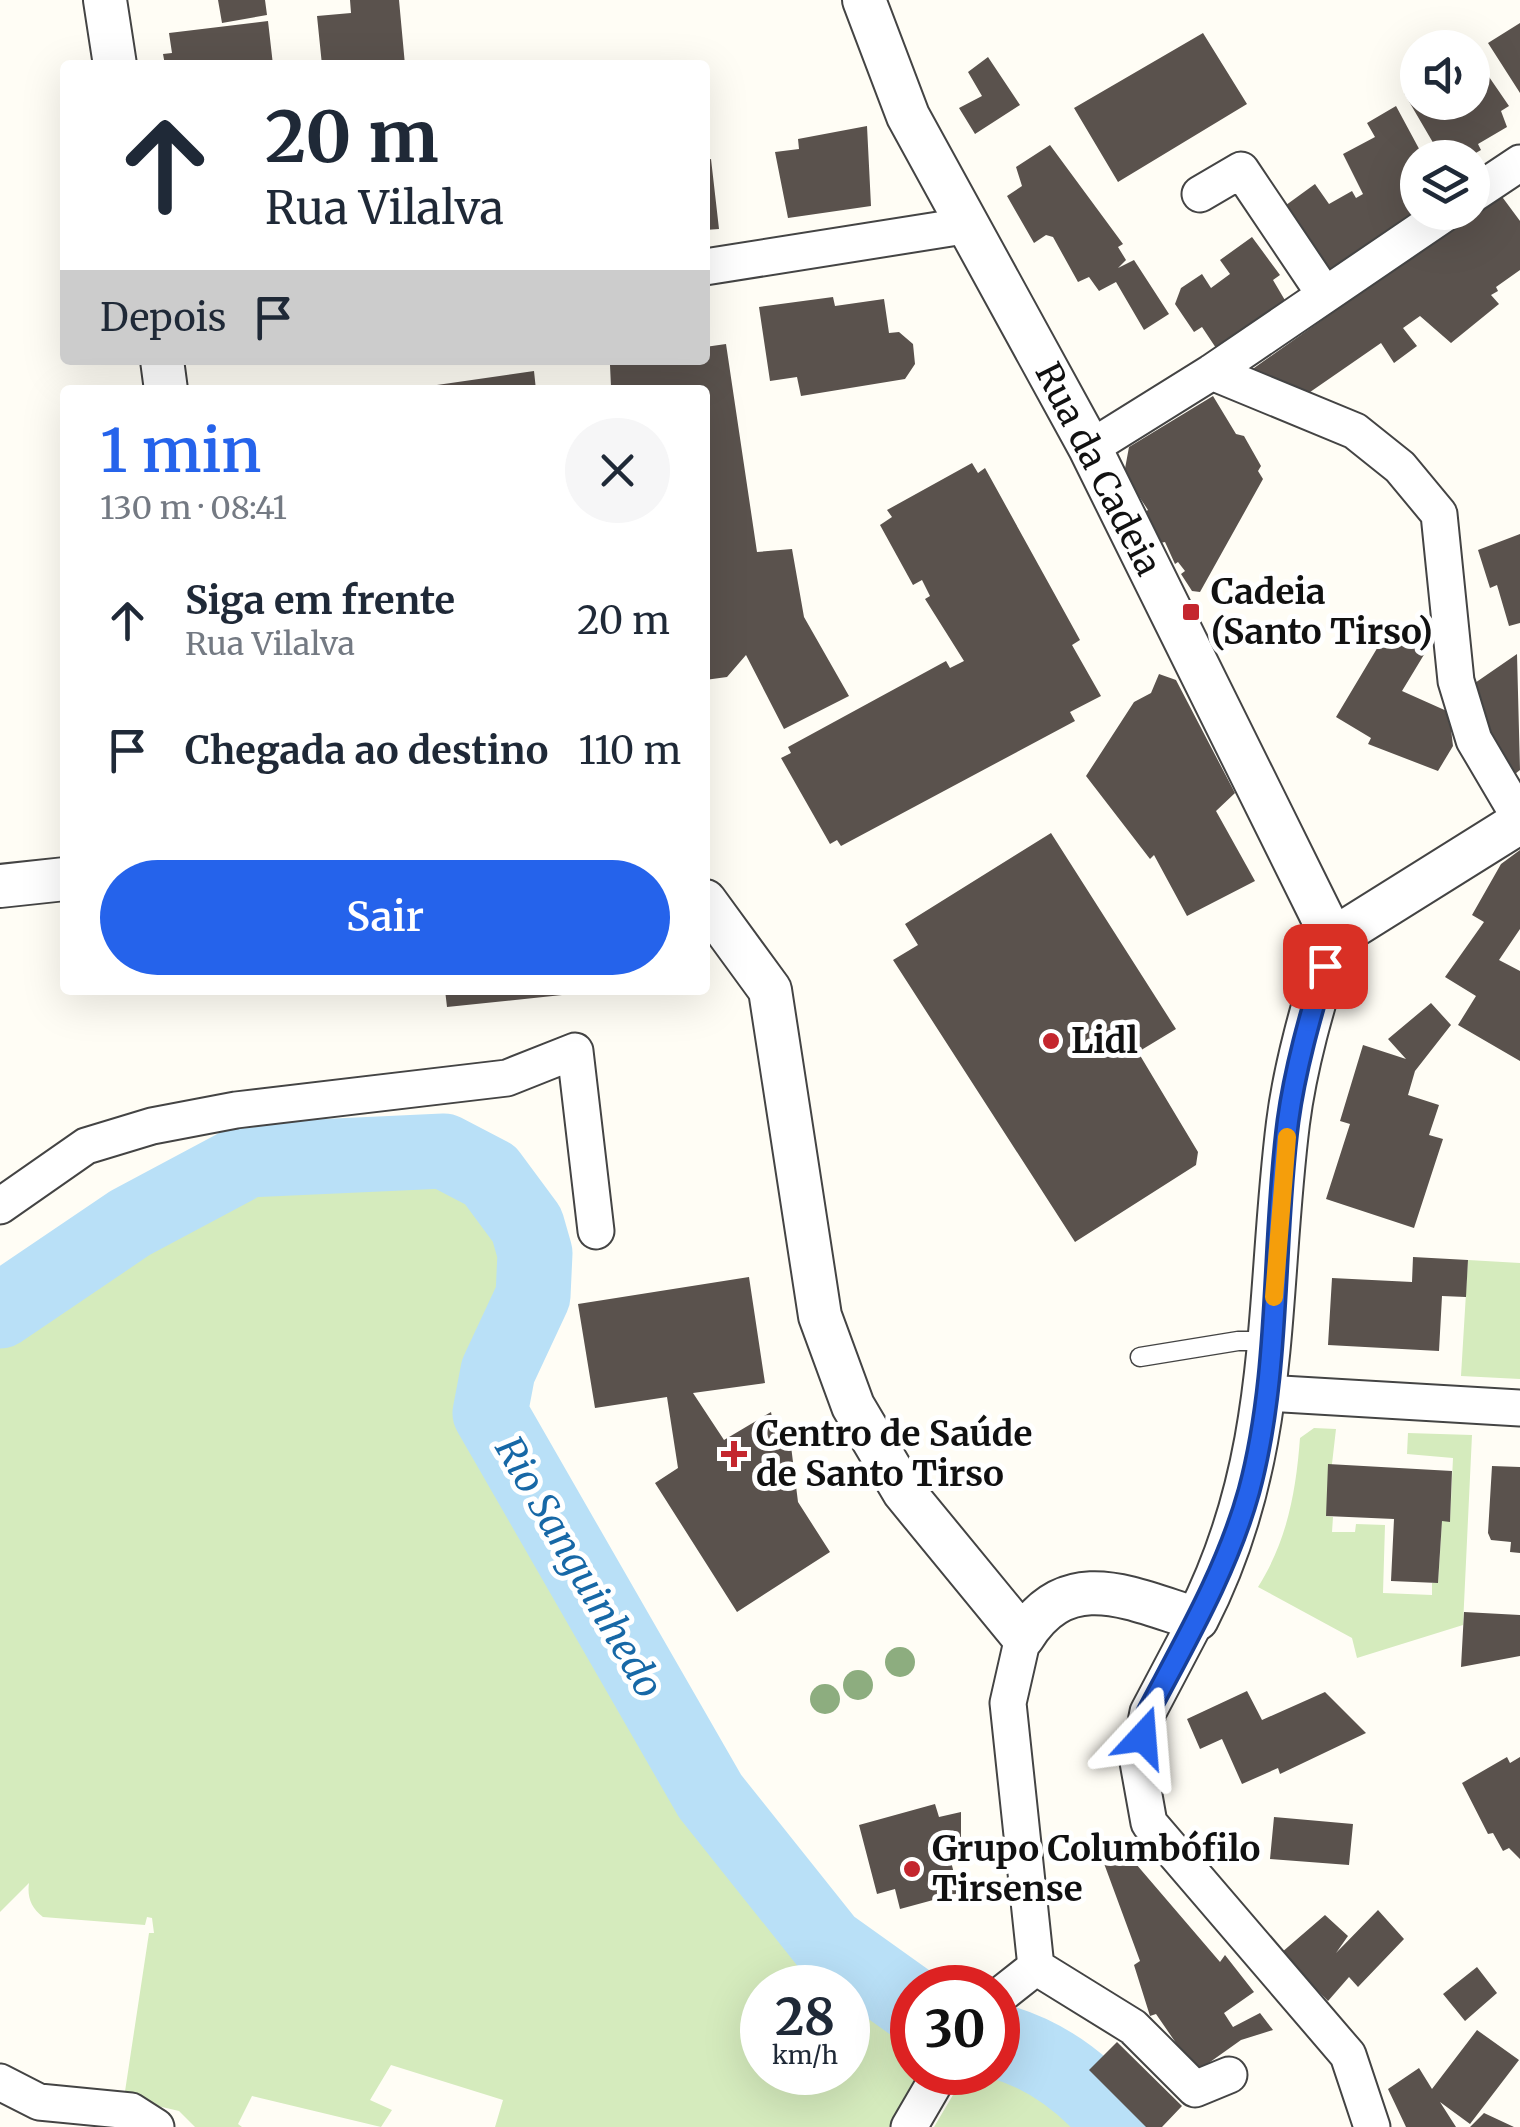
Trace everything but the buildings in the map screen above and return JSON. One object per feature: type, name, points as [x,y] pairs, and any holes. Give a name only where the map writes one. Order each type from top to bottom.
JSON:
[{"type":"street","points":[[105,0],[114,60]]},
{"type":"street","name":"Rua da Cadeia","points":[[864,0],[908,116],[1090,448],[1333,939]]},
{"type":"street","points":[[1490,183],[1520,162]]},
{"type":"street","points":[[1200,194],[1241,170],[1325,295]]},
{"type":"street","points":[[710,266],[970,225]]},
{"type":"street","points":[[1090,448],[1212,372],[1420,230]]},
{"type":"street","points":[[1212,372],[1354,431],[1400,467],[1439,514],[1456,681],[1474,740],[1520,820],[1333,939],[1308,1022],[1288,1121],[1265,1393],[1249,1490],[1221,1572],[1148,1712],[1138,1762],[1148,1823],[1348,2055],[1372,2127]]},
{"type":"street","points":[[0,886],[60,880]]},
{"type":"street","points":[[710,909],[770,990],[820,1316],[852,1406],[904,1492],[1023,1636]]},
{"type":"street","points":[[0,1206],[86,1146],[152,1126],[253,1108],[507,1078],[574,1051],[596,1231]]},
{"type":"street","points":[[1265,1393],[1520,1408]]},
{"type":"street","points":[[1036,1967],[1008,1703],[1023,1636],[1038,1612],[1068,1594],[1112,1593],[1197,1619]]},
{"type":"street","points":[[1020,1979],[1036,1967]]},
{"type":"street","points":[[1036,1967],[1133,2027],[1195,2089],[1229,2075]]},
{"type":"street","points":[[0,2082],[39,2102],[131,2111],[156,2127]]},
{"type":"street","points":[[909,2127],[928,2095]]},
{"type":"lane","points":[[1140,1356],[1238,1341],[1270,1341]]},
{"type":"green space","points":[[422,1160],[474,1175],[513,1218],[526,1248],[523,1291],[490,1366],[477,1414],[703,1801],[823,1951],[842,1965],[740,1965],[740,2095],[870,2095],[870,1986],[890,2001],[890,2095],[911,2095],[891,2127],[495,2127],[503,2100],[391,2065],[370,2100],[392,2110],[381,2127],[252,2096],[238,2124],[242,2127],[195,2127],[179,2111],[124,2098],[149,1933],[154,1933],[152,1918],[147,1917],[145,1925],[43,1917],[31,1902],[29,1883],[0,1912],[0,1323],[135,1235],[253,1169]]},
{"type":"green space","points":[[1468,1260],[1520,1263],[1520,1379],[1461,1376]]},
{"type":"green space","points":[[1314,1428],[1336,1429],[1326,1516],[1333,1517],[1332,1532],[1355,1532],[1356,1524],[1385,1525],[1383,1593],[1432,1595],[1432,1583],[1438,1583],[1442,1521],[1450,1521],[1453,1458],[1407,1454],[1408,1433],[1472,1435],[1463,1625],[1357,1658],[1352,1638],[1258,1587],[1276,1552],[1288,1515],[1300,1438]]},
{"type":"green space","points":[[1020,2058],[1059,2080],[1108,2127],[934,2127],[953,2095],[1020,2095]]},
{"type":"waterway","name":"Rio Sanguinhedo","points":[[0,1311],[130,1223],[248,1160],[444,1151],[490,1175],[527,1225],[535,1253],[533,1296],[498,1371],[490,1413],[710,1796],[828,1944],[890,1988]]},
{"type":"waterway","name":"Rio Sanguinhedo","points":[[1020,2048],[1066,2074],[1121,2127]]},
{"type":"slow traffic","points":[[1274,1297],[1287,1137]]},
{"type":"place","name":"Cadeia (Santo Tirso)","points":[[1191,612]]},
{"type":"place","name":"Lidl","points":[[1051,1041]]},
{"type":"place","name":"Centro de Saúde de Santo Tirso","points":[[734,1454]]},
{"type":"place","name":"Grupo Columbófilo Tirsense","points":[[912,1869]]},
{"type":"route","points":[[1143,1737],[1148,1712],[1221,1572],[1249,1490],[1265,1393],[1288,1121],[1308,1022],[1325,966]]}]
